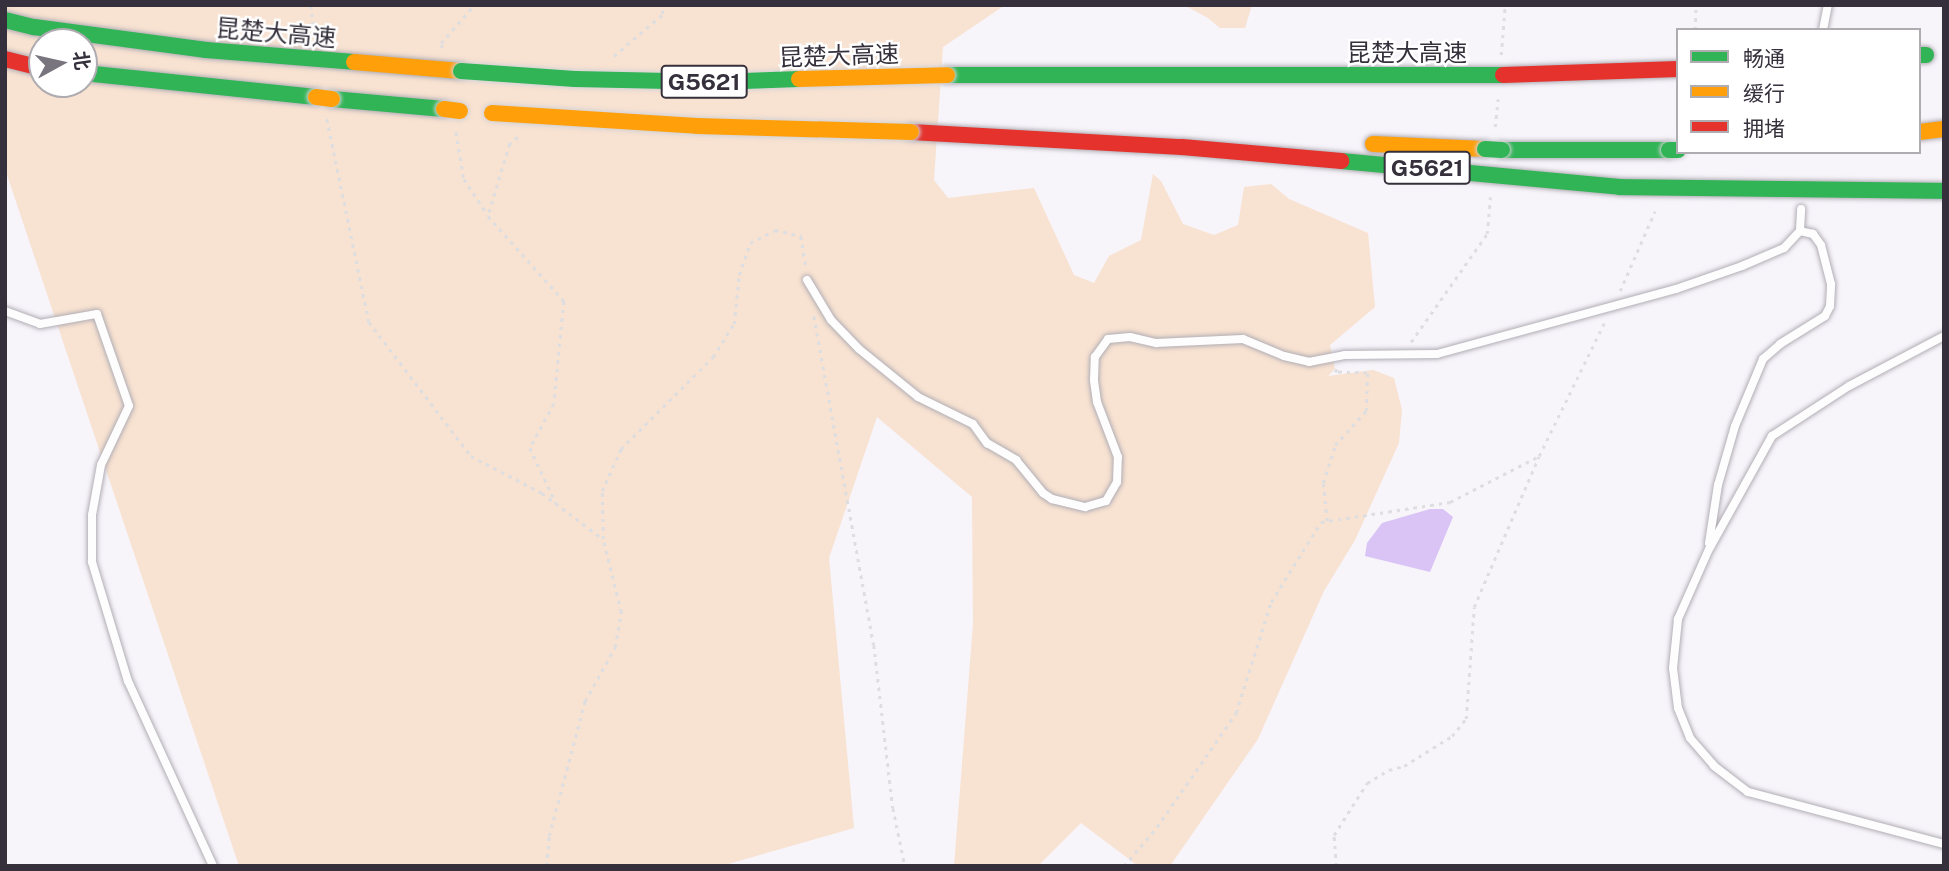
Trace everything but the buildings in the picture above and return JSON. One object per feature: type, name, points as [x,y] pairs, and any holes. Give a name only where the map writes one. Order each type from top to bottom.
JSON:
[{"type":"highway","name":"昆楚大高速","points":[[5,20],[34,27],[206,50],[575,79],[716,82],[947,75],[1146,73],[1455,77],[1676,69]]},
{"type":"highway","points":[[5,59],[28,65]]},
{"type":"highway","name":"G5621","points":[[98,74],[492,113],[697,126],[911,132],[1182,147],[1620,187],[1944,191]]},
{"type":"highway","points":[[1921,132],[1944,129]]},
{"type":"highway","name":"G5621","points":[[911,132],[1071,131],[1306,141]]},
{"type":"highway","name":"G5621","points":[[1360,143],[1494,150],[1673,150]]},
{"type":"lane","points":[[1822,28],[1828,5]]},
{"type":"lane","points":[[807,281],[831,320],[859,349],[918,397],[973,424],[987,443],[1016,460],[1043,493],[1052,499],[1085,507],[1106,501],[1117,482],[1118,457],[1097,402],[1094,380],[1095,357],[1108,339],[1130,337],[1156,343],[1243,339],[1284,356],[1309,362],[1345,355],[1437,354],[1612,308],[1676,289],[1765,257],[1784,248],[1800,231],[1801,209]]},
{"type":"lane","points":[[1709,549],[1718,485],[1735,426],[1763,359],[1825,316],[1830,306],[1831,284],[1821,245],[1813,234],[1800,231]]},
{"type":"lane","points":[[5,311],[40,324],[97,314],[129,406],[101,465],[92,515],[92,562],[128,681],[213,866]]},
{"type":"lane","points":[[1944,335],[1849,386],[1772,436],[1709,549],[1678,619],[1673,668],[1678,708],[1690,738],[1714,766],[1748,792],[1944,844]]},
{"type":"path","points":[[311,5],[315,38]]},
{"type":"path","points":[[442,51],[441,43],[474,5]]},
{"type":"path","points":[[612,57],[663,14],[660,5]]},
{"type":"path","points":[[1500,65],[1505,5]]},
{"type":"path","points":[[1695,28],[1696,5]]},
{"type":"path","points":[[327,118],[369,322],[471,456],[556,503],[603,539]]},
{"type":"path","points":[[455,130],[464,179],[488,216],[564,301],[554,404],[530,447],[556,503]]},
{"type":"path","points":[[488,216],[510,144],[520,135]]},
{"type":"path","points":[[1401,356],[1487,234],[1491,186]]},
{"type":"path","points":[[1336,866],[1334,835],[1367,783],[1390,770],[1404,766],[1443,742],[1466,719],[1474,607],[1539,456],[1612,308],[1656,209]]},
{"type":"path","points":[[546,866],[548,836],[585,701],[615,647],[621,612],[603,539],[602,491],[621,449],[713,357],[734,324],[739,275],[750,243],[775,230],[802,236],[807,281]]},
{"type":"path","points":[[812,307],[874,645],[893,807],[905,866]]},
{"type":"path","points":[[1327,522],[1323,483],[1335,445],[1366,411],[1367,373],[1335,372],[1345,355]]},
{"type":"path","points":[[1124,866],[1157,827],[1236,713],[1271,602],[1321,522],[1450,502],[1539,456]]},
{"type":"shaded area","points":[[5,5],[1005,5],[943,47],[934,180],[948,198],[1034,188],[1074,275],[1094,283],[1109,256],[1141,240],[1153,174],[1161,181],[1183,224],[1214,235],[1238,225],[1244,187],[1271,184],[1289,199],[1368,233],[1375,307],[1330,345],[1335,369],[1328,376],[1373,370],[1394,378],[1402,410],[1399,443],[1355,540],[1324,591],[1258,739],[1170,866],[1138,866],[1081,823],[1038,866],[954,866],[973,624],[972,497],[877,417],[829,558],[854,828],[721,866],[239,866],[5,169]]},
{"type":"shaded area","points":[[1184,5],[1252,5],[1245,28],[1220,28]]},
{"type":"shaded area","points":[[1430,509],[1443,509],[1453,517],[1430,572],[1365,556],[1367,543],[1382,523]]},
{"type":"traffic: fast","points":[[5,20],[34,27],[206,50],[354,62]]},
{"type":"traffic: fast","points":[[1921,55],[1926,55]]},
{"type":"traffic: fast","points":[[461,71],[575,79],[716,82],[799,79]]},
{"type":"traffic: fast","points":[[98,74],[316,97]]},
{"type":"traffic: fast","points":[[947,75],[1503,75]]},
{"type":"traffic: fast","points":[[332,99],[444,109]]},
{"type":"traffic: fast","points":[[1485,149],[1502,150]]},
{"type":"traffic: fast","points":[[1502,150],[1669,150]]},
{"type":"traffic: fast","points":[[1669,150],[1676,150]]},
{"type":"traffic: fast","points":[[1341,161],[1620,187],[1944,191]]},
{"type":"traffic: slow","points":[[354,62],[461,71]]},
{"type":"traffic: slow","points":[[799,79],[947,75]]},
{"type":"traffic: slow","points":[[316,97],[332,99]]},
{"type":"traffic: slow","points":[[444,109],[460,111]]},
{"type":"traffic: slow","points":[[492,113],[697,126],[911,132]]},
{"type":"traffic: slow","points":[[1921,132],[1944,129]]},
{"type":"traffic: slow","points":[[1373,144],[1485,149]]},
{"type":"traffic: jam","points":[[5,59],[28,65]]},
{"type":"traffic: jam","points":[[1503,75],[1676,69]]},
{"type":"traffic: jam","points":[[911,132],[1182,147],[1341,161]]}]
